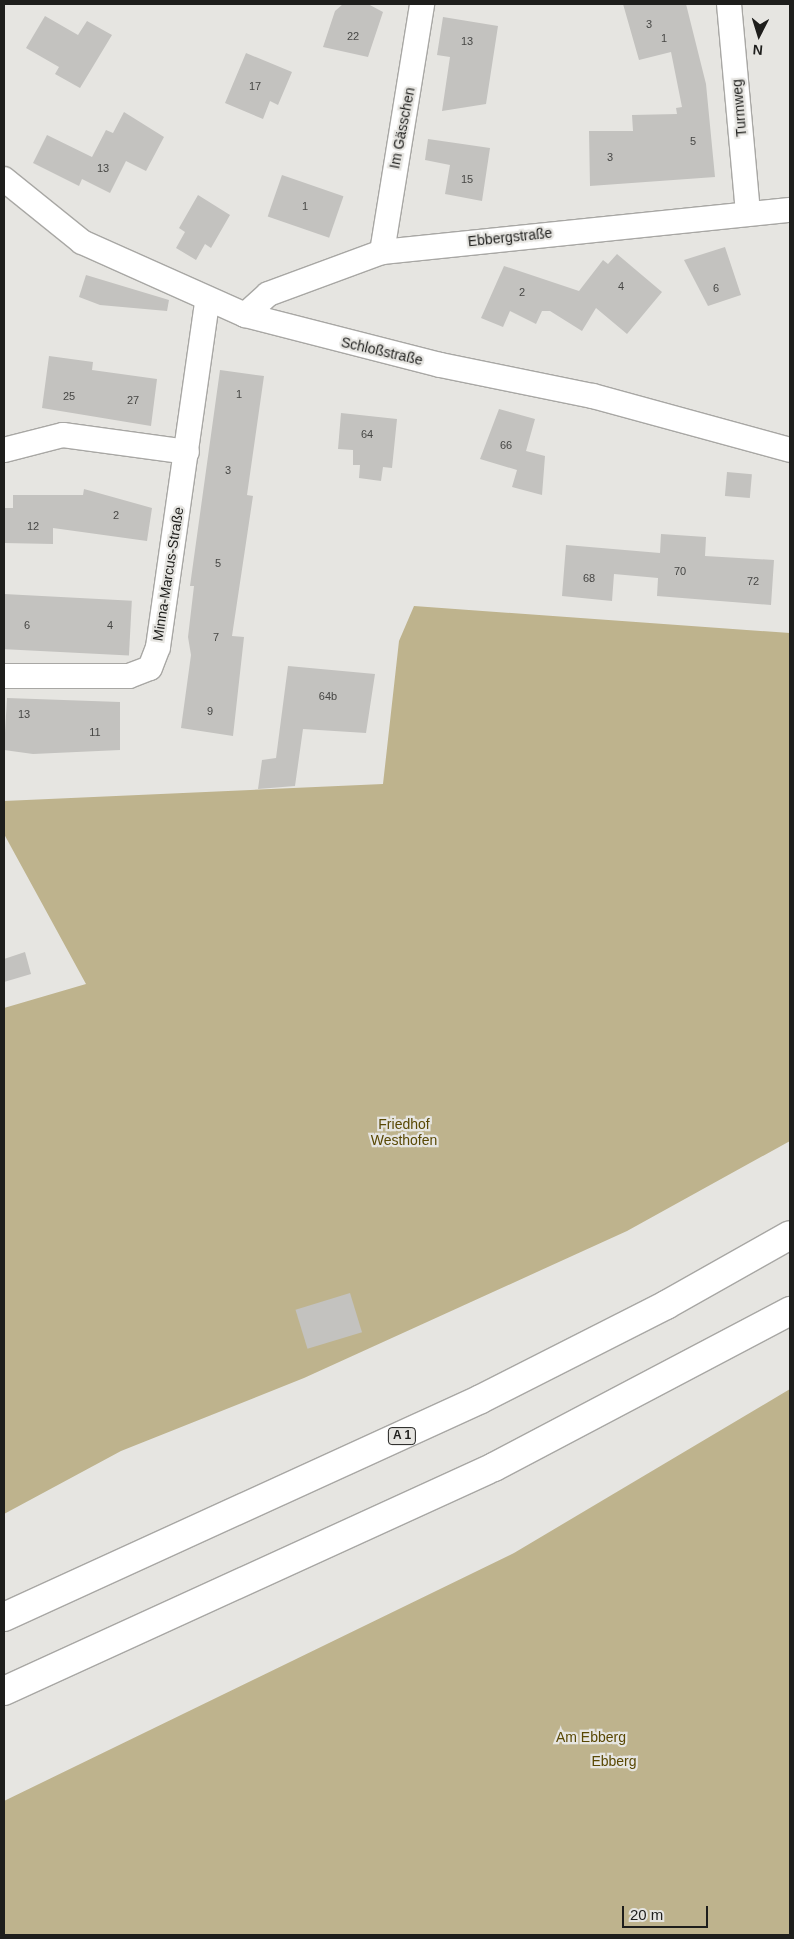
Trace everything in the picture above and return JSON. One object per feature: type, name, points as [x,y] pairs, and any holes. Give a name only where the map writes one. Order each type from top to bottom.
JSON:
[{"type":"highway","name":"A 1","points":[[4,1617],[481,1399],[666,1305],[790,1235]]},
{"type":"highway","points":[[4,1690],[494,1467],[790,1311]]},
{"type":"street","name":"Im Gässchen","points":[[382,252],[422,4]]},
{"type":"street","name":"Turmweg","points":[[729,4],[748,213]]},
{"type":"street","name":"Schloßstraße","points":[[4,179],[82,242],[207,302],[245,316],[440,365],[594,396],[790,450]]},
{"type":"street","name":"Ebbergstraße","points":[[245,316],[268,294],[382,252],[790,210]]},
{"type":"street","name":"Minna-Marcus-Straße","points":[[4,676],[129,676],[150,668],[158,647],[207,302]]},
{"type":"street","points":[[4,450],[64,435],[186,452]]},
{"type":"green space","name":"Friedhof Westhofen","points":[[414,606],[790,633],[790,1141],[627,1231],[304,1378],[121,1451],[4,1514],[4,1008],[86,984],[4,834],[4,801],[383,784],[399,641]]},
{"type":"green space","name":"Am Ebberg","points":[[790,1389],[790,1935],[4,1935],[4,1801],[514,1553]]},
{"type":"building","points":[[343,4],[368,4],[383,12],[368,57],[323,47],[335,11]]},
{"type":"building","points":[[623,4],[686,4],[706,84],[715,177],[590,186],[589,131],[633,131],[632,115],[677,114],[676,108],[682,107],[671,52],[639,60]]},
{"type":"building","points":[[45,16],[78,35],[87,21],[112,35],[80,88],[55,74],[59,67],[26,48]]},
{"type":"building","points":[[443,17],[498,26],[486,104],[442,111],[450,57],[437,55]]},
{"type":"building","points":[[246,53],[292,72],[278,105],[270,101],[263,119],[225,103]]},
{"type":"building","points":[[124,112],[164,137],[146,171],[126,161],[110,193],[82,179],[79,186],[33,163],[47,135],[92,157],[106,130],[113,133]]},
{"type":"building","points":[[428,139],[490,148],[482,201],[445,194],[450,165],[425,160]]},
{"type":"building","points":[[282,175],[343,196],[329,238],[268,217]]},
{"type":"building","points":[[198,195],[230,215],[211,248],[205,244],[196,260],[176,248],[185,232],[179,228]]},
{"type":"building","points":[[725,247],[741,295],[708,306],[684,260]]},
{"type":"building","points":[[617,254],[662,292],[627,334],[596,308],[582,331],[550,311],[542,311],[536,324],[510,311],[503,327],[481,318],[504,266],[579,291],[603,260],[608,264]]},
{"type":"building","points":[[86,275],[169,300],[167,311],[100,305],[79,297]]},
{"type":"building","points":[[49,356],[93,362],[92,370],[157,379],[151,426],[42,408]]},
{"type":"building","points":[[220,370],[264,376],[247,495],[253,496],[232,636],[244,637],[233,736],[181,728],[191,655],[188,637],[194,586],[190,586]]},
{"type":"building","points":[[499,409],[535,419],[526,451],[545,456],[542,495],[512,487],[517,470],[480,459]]},
{"type":"building","points":[[341,413],[397,419],[392,468],[383,467],[381,481],[359,478],[360,465],[353,465],[353,450],[338,449]]},
{"type":"building","points":[[727,472],[752,474],[750,498],[725,496]]},
{"type":"building","points":[[84,489],[152,508],[147,541],[53,528],[53,544],[4,543],[4,508],[13,508],[13,495],[83,495]]},
{"type":"building","points":[[661,534],[706,537],[705,556],[774,560],[771,605],[657,596],[658,578],[614,574],[612,601],[562,596],[566,545],[660,553]]},
{"type":"building","points":[[4,594],[132,601],[129,656],[4,649]]},
{"type":"building","points":[[288,666],[375,674],[366,733],[303,729],[295,786],[258,789],[262,760],[276,758]]},
{"type":"building","points":[[7,698],[120,702],[120,750],[33,754],[4,750]]},
{"type":"building","points":[[25,952],[31,974],[4,982],[4,959]]},
{"type":"building","points":[[350,1293],[362,1332],[307,1349],[295,1310]]},
{"type":"park label","name":"Ebberg","points":[[614,1761]]}]
